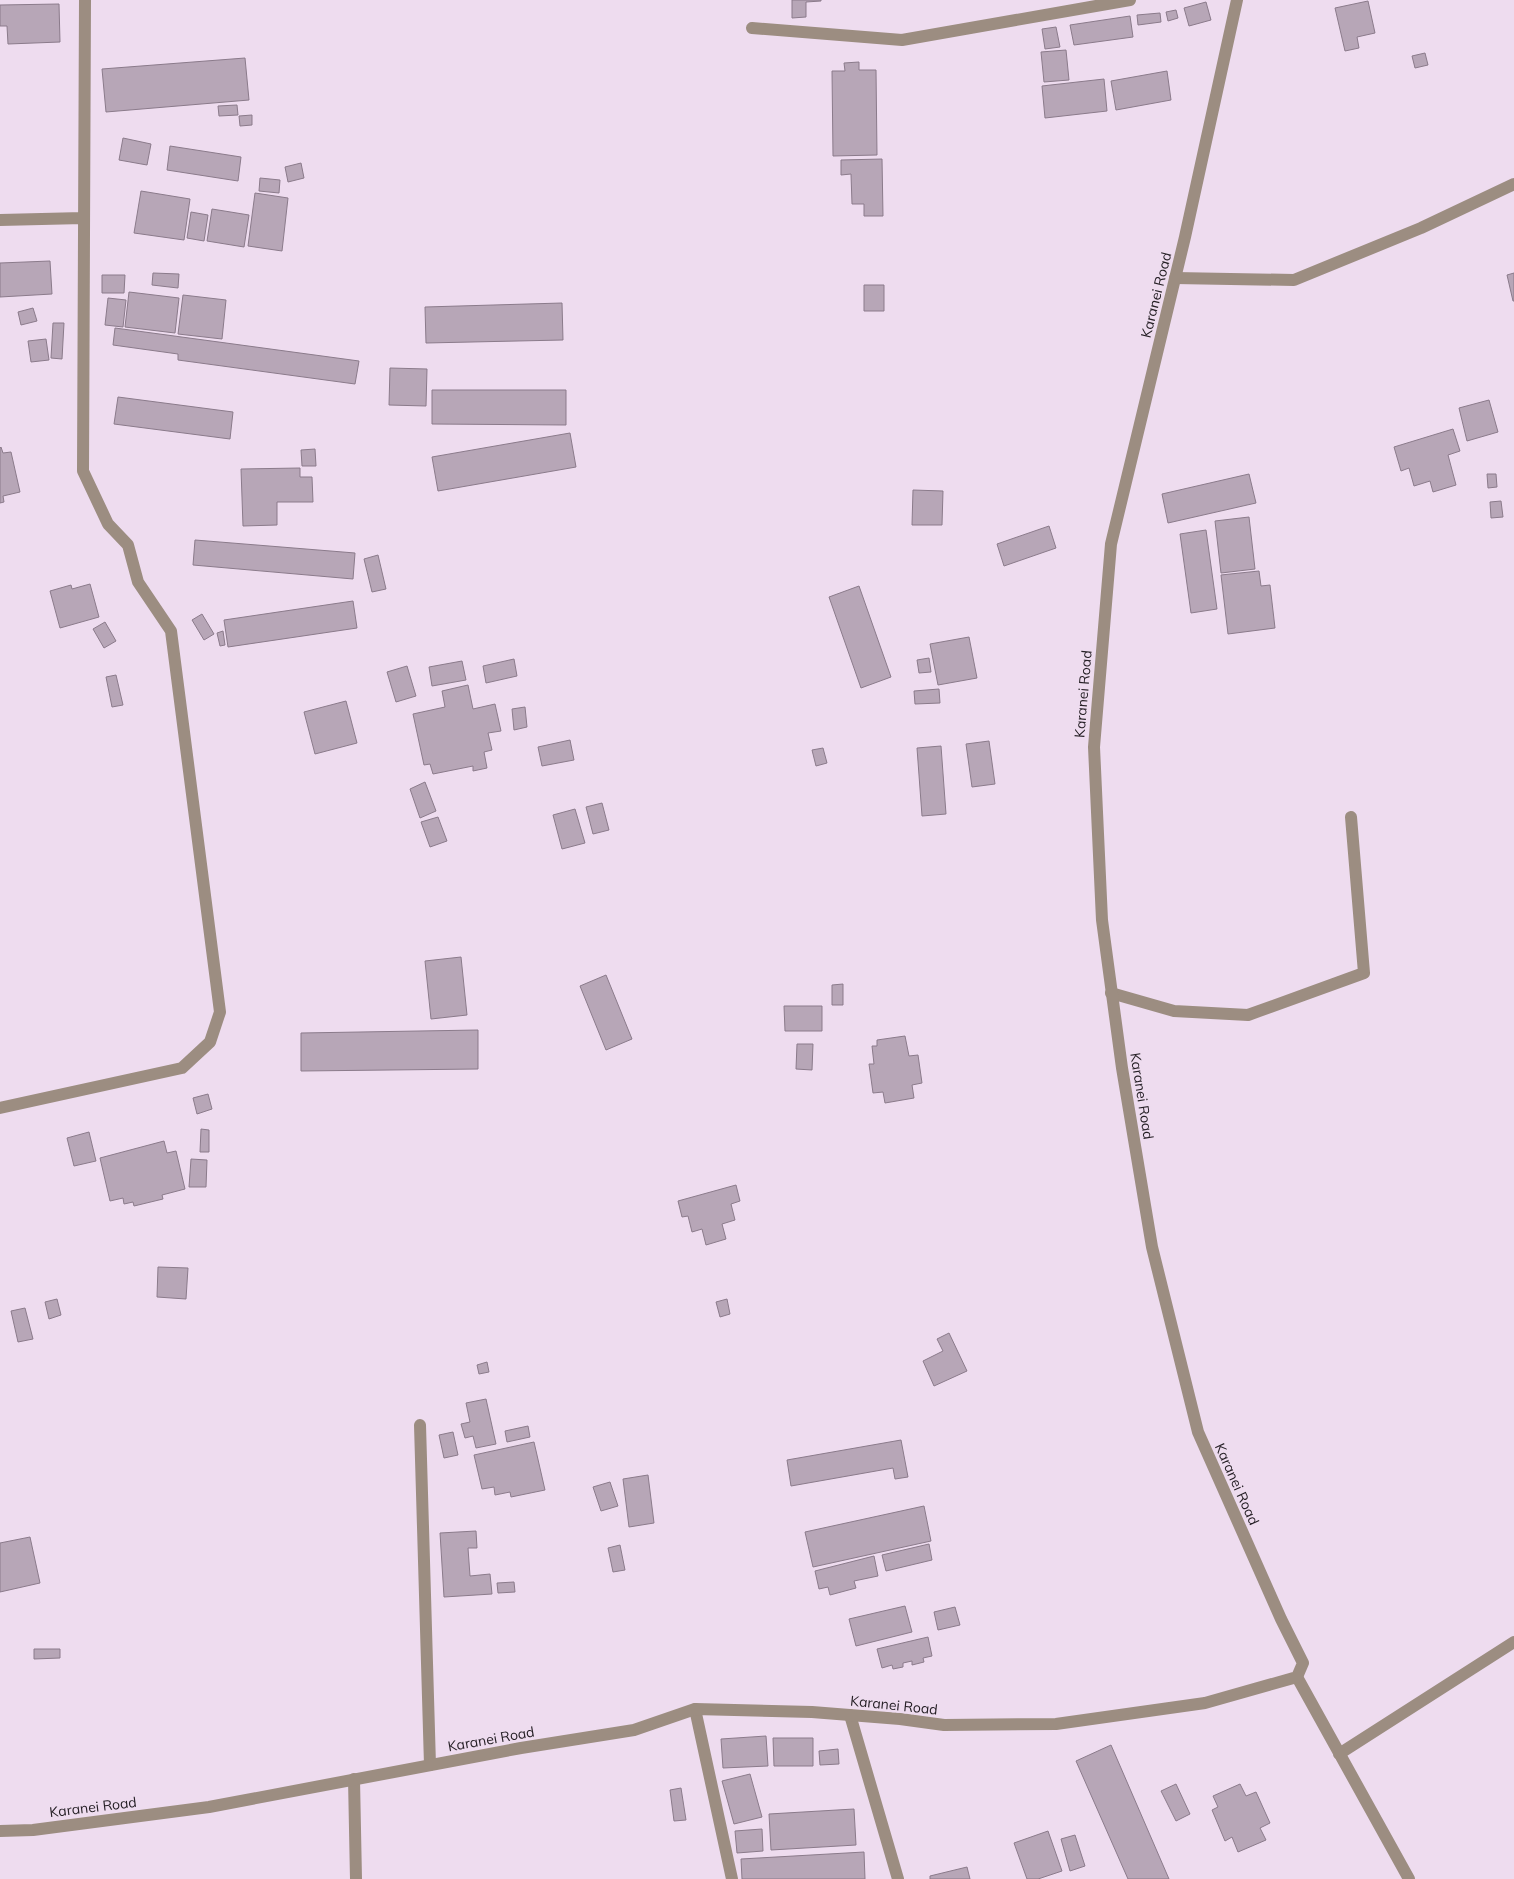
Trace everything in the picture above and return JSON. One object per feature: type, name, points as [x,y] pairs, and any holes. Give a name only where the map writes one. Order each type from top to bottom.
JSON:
[{"type":"street","points":[[0,1108],[182,1068],[210,1042],[220,1012],[171,631],[138,582],[128,545],[108,524],[83,471],[83,218],[86,0]]},
{"type":"street","points":[[752,28],[902,40],[1130,0]]},
{"type":"street","name":"Karanei Road","points":[[0,1831],[33,1830],[209,1807],[521,1748],[634,1730],[696,1709],[812,1712],[900,1719],[944,1725],[1056,1724],[1205,1704],[1297,1677],[1303,1663],[1281,1619],[1198,1432],[1152,1247],[1122,1068],[1102,920],[1094,747],[1111,544],[1175,278],[1237,0]]},
{"type":"street","points":[[1175,278],[1294,280],[1421,228],[1514,184]]},
{"type":"street","points":[[0,220],[83,218]]},
{"type":"street","points":[[1111,993],[1174,1011],[1248,1015],[1364,973],[1351,818]]},
{"type":"street","points":[[420,1425],[430,1765]]},
{"type":"street","points":[[1339,1754],[1514,1642]]},
{"type":"street","points":[[1297,1677],[1409,1879]]},
{"type":"street","points":[[696,1709],[732,1879]]},
{"type":"street","points":[[850,1716],[898,1879]]},
{"type":"street","points":[[354,1779],[356,1879]]},
{"type":"building","points":[[792,0],[821,1],[806,2],[806,17],[792,18]]},
{"type":"building","points":[[1368,1],[1375,33],[1357,37],[1359,48],[1345,51],[1335,8]]},
{"type":"building","points":[[1206,2],[1211,20],[1189,26],[1184,8]]},
{"type":"building","points":[[59,4],[60,42],[8,44],[7,26],[0,26],[0,5]]},
{"type":"building","points":[[1176,10],[1178,18],[1168,21],[1166,12]]},
{"type":"building","points":[[1160,13],[1161,22],[1138,25],[1137,15]]},
{"type":"building","points":[[1130,16],[1133,37],[1074,45],[1070,25]]},
{"type":"building","points":[[1056,27],[1060,47],[1045,49],[1042,29]]},
{"type":"building","points":[[1066,50],[1069,80],[1044,82],[1041,52]]},
{"type":"building","points":[[1425,53],[1428,65],[1415,68],[1412,56]]},
{"type":"building","points":[[245,58],[249,100],[106,112],[102,69]]},
{"type":"building","points":[[859,62],[859,70],[876,70],[877,155],[833,156],[832,71],[845,71],[844,63]]},
{"type":"building","points":[[1167,71],[1171,100],[1116,110],[1111,81]]},
{"type":"building","points":[[1104,79],[1107,111],[1045,118],[1042,86]]},
{"type":"building","points":[[237,105],[238,115],[219,116],[218,106]]},
{"type":"building","points":[[252,115],[252,125],[240,126],[239,116]]},
{"type":"building","points":[[123,138],[151,144],[147,165],[119,160]]},
{"type":"building","points":[[170,146],[241,157],[238,181],[167,170]]},
{"type":"building","points":[[882,159],[883,216],[864,216],[864,204],[852,204],[851,174],[841,175],[841,160]]},
{"type":"building","points":[[301,163],[304,178],[288,182],[285,167]]},
{"type":"building","points":[[260,178],[280,180],[279,193],[259,191]]},
{"type":"building","points":[[141,191],[190,199],[184,240],[134,233]]},
{"type":"building","points":[[255,193],[288,198],[282,251],[248,246]]},
{"type":"building","points":[[212,209],[249,215],[244,247],[207,241]]},
{"type":"building","points":[[191,212],[208,215],[204,241],[187,238]]},
{"type":"building","points":[[50,261],[52,294],[0,297],[0,263]]},
{"type":"building","points":[[153,273],[179,274],[178,288],[152,285]]},
{"type":"building","points":[[1514,273],[1514,301],[1513,301],[1507,275]]},
{"type":"building","points":[[102,275],[125,275],[124,293],[102,293]]},
{"type":"building","points":[[864,285],[884,285],[884,311],[864,311]]},
{"type":"building","points":[[129,292],[179,298],[175,333],[125,327]]},
{"type":"building","points":[[183,295],[226,300],[222,339],[178,334]]},
{"type":"building","points":[[108,298],[126,300],[123,327],[105,325]]},
{"type":"building","points":[[562,303],[563,340],[426,343],[425,307]]},
{"type":"building","points":[[33,308],[37,321],[21,325],[18,312]]},
{"type":"building","points":[[53,323],[64,323],[62,359],[51,358]]},
{"type":"building","points":[[115,328],[359,361],[355,384],[178,360],[178,354],[113,345]]},
{"type":"building","points":[[46,339],[49,360],[31,362],[28,341]]},
{"type":"building","points":[[390,368],[427,369],[426,406],[389,405]]},
{"type":"building","points":[[432,390],[566,390],[566,425],[432,424]]},
{"type":"building","points":[[118,397],[233,412],[230,439],[114,424]]},
{"type":"building","points":[[1489,400],[1498,432],[1467,441],[1459,408]]},
{"type":"building","points":[[1453,429],[1460,451],[1448,455],[1456,485],[1433,492],[1430,481],[1414,486],[1409,468],[1401,471],[1394,447]]},
{"type":"building","points":[[570,433],[576,467],[438,491],[432,457]]},
{"type":"building","points":[[0,448],[3,453],[11,452],[20,492],[3,496],[4,502],[0,503]]},
{"type":"building","points":[[315,449],[316,466],[302,466],[301,450]]},
{"type":"building","points":[[300,468],[300,477],[312,477],[313,502],[277,502],[277,525],[243,526],[241,469]]},
{"type":"building","points":[[1249,474],[1256,503],[1168,523],[1162,494]]},
{"type":"building","points":[[1487,474],[1496,474],[1497,487],[1488,488]]},
{"type":"building","points":[[913,490],[943,491],[942,525],[912,525]]},
{"type":"building","points":[[1501,501],[1503,517],[1491,518],[1490,502]]},
{"type":"building","points":[[1249,517],[1255,569],[1221,573],[1215,521]]},
{"type":"building","points":[[1049,526],[1056,548],[1004,566],[997,544]]},
{"type":"building","points":[[1206,530],[1217,609],[1191,613],[1180,534]]},
{"type":"building","points":[[195,540],[355,553],[353,579],[193,565]]},
{"type":"building","points":[[378,555],[386,589],[372,592],[364,559]]},
{"type":"building","points":[[1259,571],[1261,586],[1270,585],[1275,628],[1228,634],[1221,575]]},
{"type":"building","points":[[90,584],[99,617],[60,628],[50,591],[71,585],[72,589]]},
{"type":"building","points":[[859,586],[891,677],[861,688],[829,597]]},
{"type":"building","points":[[353,601],[357,628],[228,647],[224,620]]},
{"type":"building","points":[[202,614],[214,634],[204,640],[192,620]]},
{"type":"building","points":[[105,622],[116,641],[104,648],[93,629]]},
{"type":"building","points":[[223,631],[225,645],[220,646],[217,633]]},
{"type":"building","points":[[969,637],[977,678],[938,685],[930,644]]},
{"type":"building","points":[[929,658],[931,672],[919,673],[917,660]]},
{"type":"building","points":[[514,659],[517,676],[486,683],[483,666]]},
{"type":"building","points":[[462,661],[466,680],[432,686],[429,667]]},
{"type":"building","points":[[407,666],[416,696],[396,702],[387,672]]},
{"type":"building","points":[[116,675],[123,705],[112,707],[106,677]]},
{"type":"building","points":[[468,685],[473,709],[495,704],[501,731],[488,733],[492,750],[484,752],[487,768],[473,771],[473,766],[433,774],[430,764],[424,765],[413,714],[445,707],[442,691]]},
{"type":"building","points":[[939,689],[940,703],[915,704],[914,691]]},
{"type":"building","points":[[346,701],[357,743],[315,754],[304,712]]},
{"type":"building","points":[[525,707],[527,727],[514,730],[512,709]]},
{"type":"building","points":[[570,740],[574,760],[542,766],[538,747]]},
{"type":"building","points":[[989,741],[995,784],[972,787],[966,744]]},
{"type":"building","points":[[941,746],[946,814],[922,816],[917,748]]},
{"type":"building","points":[[823,748],[827,763],[816,766],[812,750]]},
{"type":"building","points":[[425,782],[436,811],[420,818],[410,789]]},
{"type":"building","points":[[602,803],[609,830],[593,834],[586,807]]},
{"type":"building","points":[[575,809],[585,843],[562,849],[553,815]]},
{"type":"building","points":[[438,817],[447,841],[430,847],[421,822]]},
{"type":"building","points":[[461,957],[467,1015],[431,1019],[425,961]]},
{"type":"building","points":[[606,975],[632,1039],[606,1050],[580,986]]},
{"type":"building","points":[[843,984],[843,1005],[832,1005],[832,985]]},
{"type":"building","points":[[784,1006],[822,1006],[822,1031],[785,1031]]},
{"type":"building","points":[[478,1030],[478,1069],[301,1071],[301,1033]]},
{"type":"building","points":[[905,1036],[909,1056],[918,1055],[922,1083],[912,1085],[914,1098],[885,1103],[883,1092],[873,1093],[869,1064],[874,1064],[872,1046],[877,1046],[877,1040]]},
{"type":"building","points":[[797,1044],[813,1044],[812,1070],[796,1069]]},
{"type":"building","points":[[208,1094],[212,1109],[197,1114],[193,1098]]},
{"type":"building","points":[[201,1129],[209,1130],[209,1152],[200,1152]]},
{"type":"building","points":[[89,1132],[96,1161],[74,1166],[67,1138]]},
{"type":"building","points":[[164,1141],[167,1153],[176,1151],[185,1189],[162,1195],[163,1199],[134,1206],[133,1202],[124,1204],[123,1198],[110,1201],[100,1158]]},
{"type":"building","points":[[191,1159],[207,1160],[206,1187],[189,1187]]},
{"type":"building","points":[[736,1185],[740,1201],[731,1204],[735,1220],[722,1224],[726,1239],[706,1245],[702,1229],[692,1232],[688,1216],[682,1217],[678,1201]]},
{"type":"building","points":[[158,1267],[188,1268],[186,1299],[157,1297]]},
{"type":"building","points":[[57,1299],[61,1315],[49,1319],[45,1302]]},
{"type":"building","points":[[727,1299],[730,1314],[720,1317],[716,1302]]},
{"type":"building","points":[[25,1308],[33,1339],[18,1342],[11,1311]]},
{"type":"building","points":[[949,1333],[967,1371],[934,1386],[923,1361],[943,1351],[937,1339]]},
{"type":"building","points":[[487,1362],[489,1372],[479,1374],[477,1365]]},
{"type":"building","points":[[486,1399],[496,1444],[476,1448],[473,1436],[465,1438],[461,1424],[470,1422],[466,1403]]},
{"type":"building","points":[[528,1426],[530,1437],[507,1442],[505,1431]]},
{"type":"building","points":[[453,1432],[458,1455],[444,1458],[439,1435]]},
{"type":"building","points":[[901,1440],[908,1477],[895,1479],[893,1468],[791,1486],[787,1460]]},
{"type":"building","points":[[534,1442],[545,1490],[511,1497],[510,1492],[495,1495],[494,1487],[482,1489],[474,1455]]},
{"type":"building","points":[[648,1475],[654,1523],[629,1527],[623,1479]]},
{"type":"building","points":[[610,1482],[618,1506],[601,1511],[593,1487]]},
{"type":"building","points":[[924,1506],[931,1541],[813,1567],[805,1532]]},
{"type":"building","points":[[476,1531],[477,1548],[468,1548],[470,1576],[490,1574],[492,1594],[444,1597],[440,1533]]},
{"type":"building","points":[[30,1537],[40,1583],[0,1592],[0,1543]]},
{"type":"building","points":[[929,1544],[932,1560],[886,1571],[882,1555]]},
{"type":"building","points":[[620,1545],[625,1570],[613,1572],[608,1548]]},
{"type":"building","points":[[874,1556],[878,1576],[854,1581],[856,1588],[830,1595],[828,1587],[819,1589],[815,1571]]},
{"type":"building","points":[[514,1582],[515,1592],[498,1593],[497,1583]]},
{"type":"building","points":[[905,1606],[912,1632],[856,1646],[849,1619]]},
{"type":"building","points":[[955,1607],[960,1625],[938,1630],[934,1612]]},
{"type":"building","points":[[928,1637],[932,1656],[923,1658],[924,1662],[912,1665],[912,1661],[903,1663],[903,1667],[893,1669],[892,1665],[882,1668],[877,1649]]},
{"type":"building","points":[[34,1649],[60,1649],[60,1658],[34,1659]]},
{"type":"building","points":[[766,1736],[768,1766],[723,1768],[721,1739]]},
{"type":"building","points":[[773,1738],[813,1738],[813,1766],[774,1766]]},
{"type":"building","points":[[1111,1745],[1169,1879],[1128,1879],[1076,1761]]},
{"type":"building","points":[[838,1749],[839,1764],[820,1765],[819,1751]]},
{"type":"building","points":[[750,1774],[762,1817],[734,1824],[722,1781]]},
{"type":"building","points":[[1176,1784],[1190,1814],[1176,1821],[1161,1791]]},
{"type":"building","points":[[1240,1784],[1246,1796],[1256,1792],[1270,1823],[1260,1828],[1266,1840],[1238,1852],[1232,1837],[1225,1841],[1212,1810],[1218,1807],[1213,1796]]},
{"type":"building","points":[[681,1788],[686,1820],[674,1821],[670,1790]]},
{"type":"building","points":[[854,1809],[856,1845],[771,1850],[769,1814]]},
{"type":"building","points":[[762,1829],[763,1851],[737,1853],[735,1831]]},
{"type":"building","points":[[1048,1831],[1062,1871],[1038,1879],[1027,1879],[1014,1843]]},
{"type":"building","points":[[1075,1835],[1085,1866],[1070,1871],[1061,1839]]},
{"type":"building","points":[[864,1852],[865,1879],[742,1879],[741,1859]]},
{"type":"building","points":[[967,1867],[970,1879],[930,1879],[930,1876]]}]
